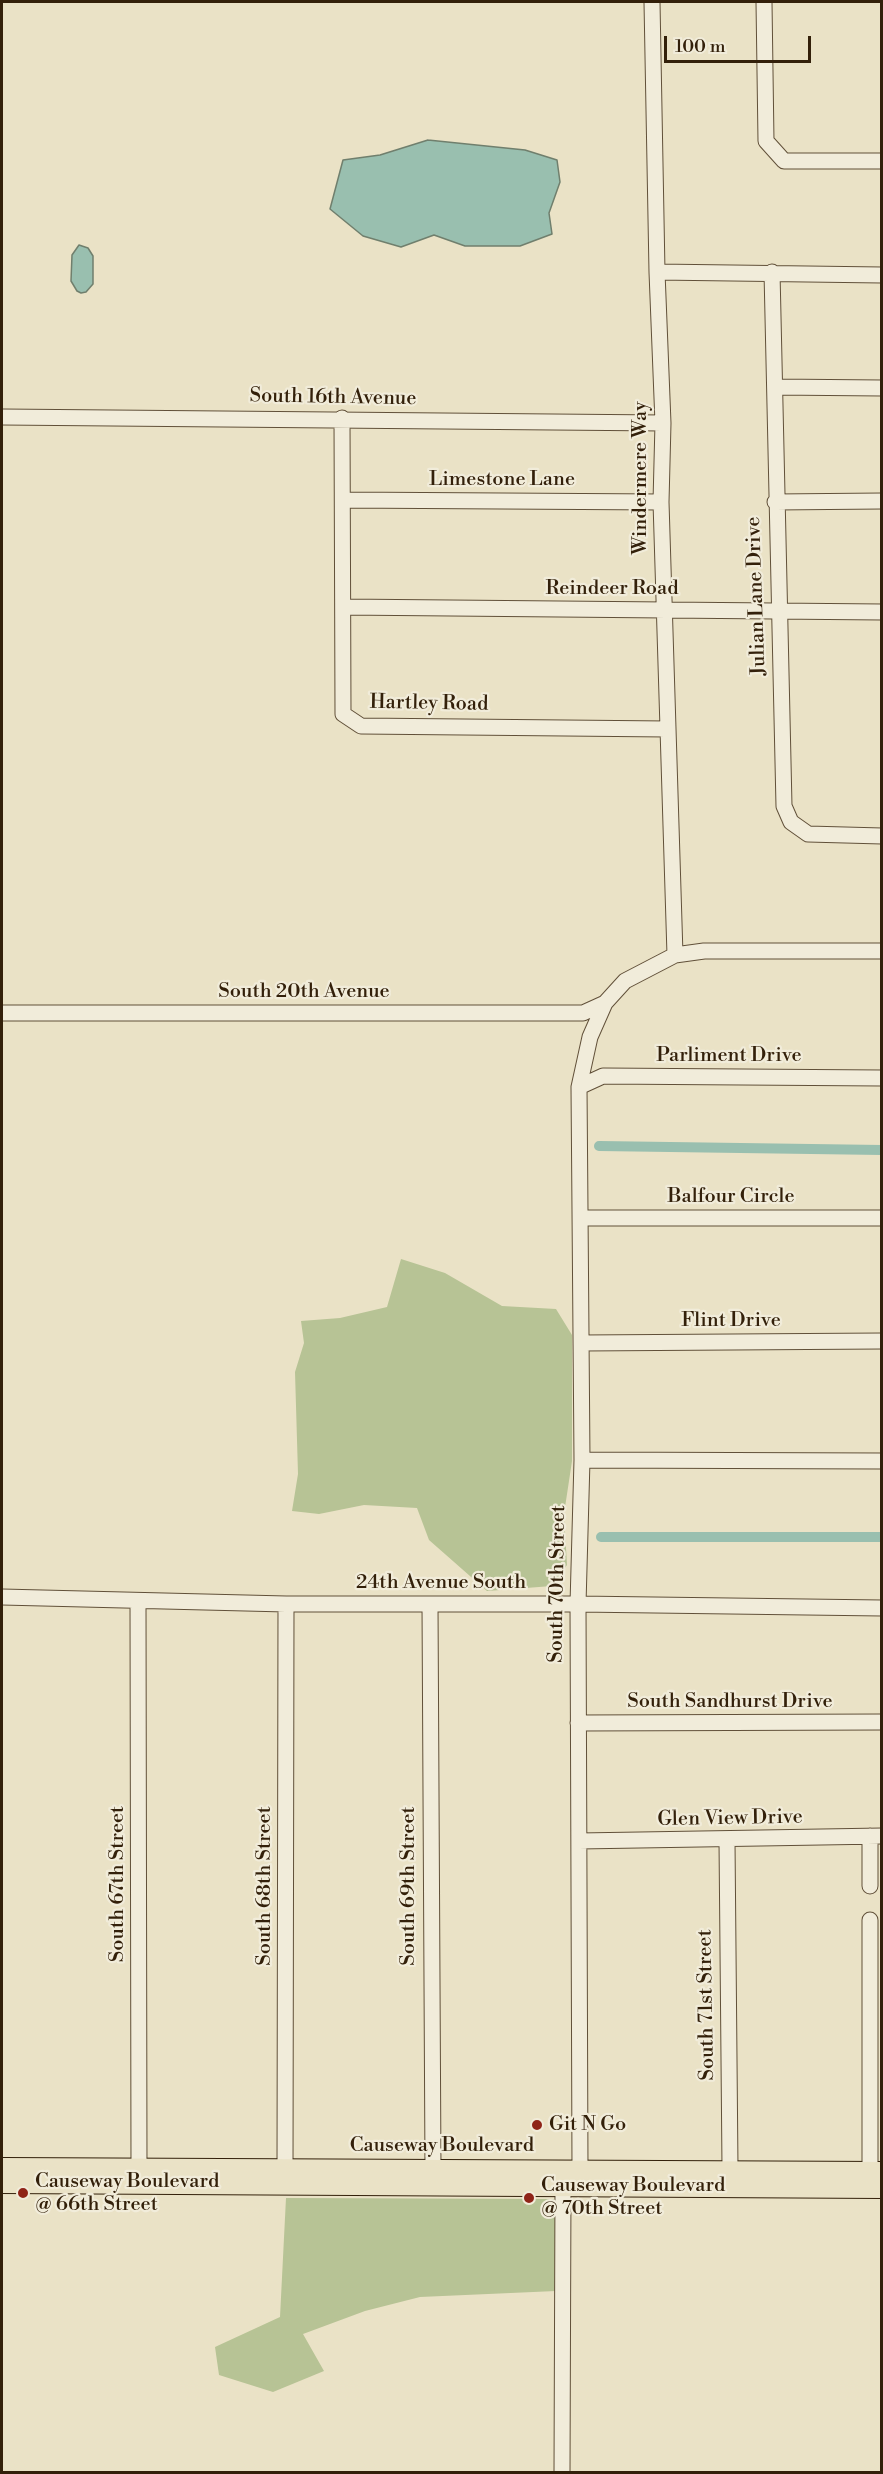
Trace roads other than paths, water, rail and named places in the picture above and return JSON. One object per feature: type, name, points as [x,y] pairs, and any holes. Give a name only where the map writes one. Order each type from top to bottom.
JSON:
[{"type":"main road","name":"Causeway Boulevard","points":[[2,2167],[433,2169],[572,2178],[882,2189]]},
{"type":"main road","name":"Causeway Boulevard","points":[[2,2184],[572,2178],[730,2168],[876,2171]]},
{"type":"street","name":"Windermere Way","points":[[652,2],[657,272],[663,423],[660,502],[675,955]]},
{"type":"street","points":[[764,2],[766,141],[784,161],[882,160]]},
{"type":"street","points":[[657,272],[882,275]]},
{"type":"street","name":"Julian Lane Drive","points":[[772,272],[775,502],[784,800],[788,818],[796,828],[808,834],[882,836]]},
{"type":"street","points":[[775,387],[882,388]]},
{"type":"street","name":"South 16th Avenue","points":[[2,417],[342,418],[663,423]]},
{"type":"street","name":"Hartley Road","points":[[342,418],[343,714],[362,726],[667,729]]},
{"type":"street","name":"Limestone Lane","points":[[343,500],[660,502]]},
{"type":"street","points":[[775,502],[882,501]]},
{"type":"street","name":"Reindeer Road","points":[[343,608],[882,612]]},
{"type":"street","points":[[605,1003],[625,981],[675,955],[704,951],[882,951]]},
{"type":"street","name":"South 20th Avenue","points":[[2,1013],[583,1013],[605,1003]]},
{"type":"street","name":"South 70th Street","points":[[562,2472],[572,2178],[579,1841],[578,1604],[582,1343],[579,1087],[590,1037],[605,1003]]},
{"type":"street","name":"Parliment Drive","points":[[579,1087],[603,1076],[882,1078]]},
{"type":"street","name":"Balfour Circle","points":[[581,1218],[882,1218]]},
{"type":"street","name":"Flint Drive","points":[[582,1343],[882,1341]]},
{"type":"street","points":[[582,1460],[882,1461]]},
{"type":"street","name":"24th Avenue South","points":[[2,1597],[286,1604],[578,1604],[882,1608]]},
{"type":"street","name":"South 67th Street","points":[[138,1600],[139,2167]]},
{"type":"street","name":"South 68th Street","points":[[285,2168],[286,1604]]},
{"type":"street","name":"South 69th Street","points":[[430,1604],[433,2169]]},
{"type":"street","name":"South Sandhurst Drive","points":[[578,1723],[882,1722]]},
{"type":"street","points":[[870,1886],[876,1836]]},
{"type":"street","name":"Glen View Drive","points":[[579,1841],[727,1841],[876,1836]]},
{"type":"street","name":"South 71st Street","points":[[727,1841],[730,2168]]},
{"type":"street","points":[[870,1920],[876,2171]]},
{"type":"waterway","points":[[599,1146],[882,1150]]},
{"type":"waterway","points":[[601,1537],[882,1537]]},
{"type":"place","name":"Git N Go","points":[[537,2125]]},
{"type":"place","name":"Causeway Boulevard @ 66th Street","points":[[23,2193]]},
{"type":"place","name":"Causeway Boulevard @ 70th Street","points":[[529,2198]]}]
